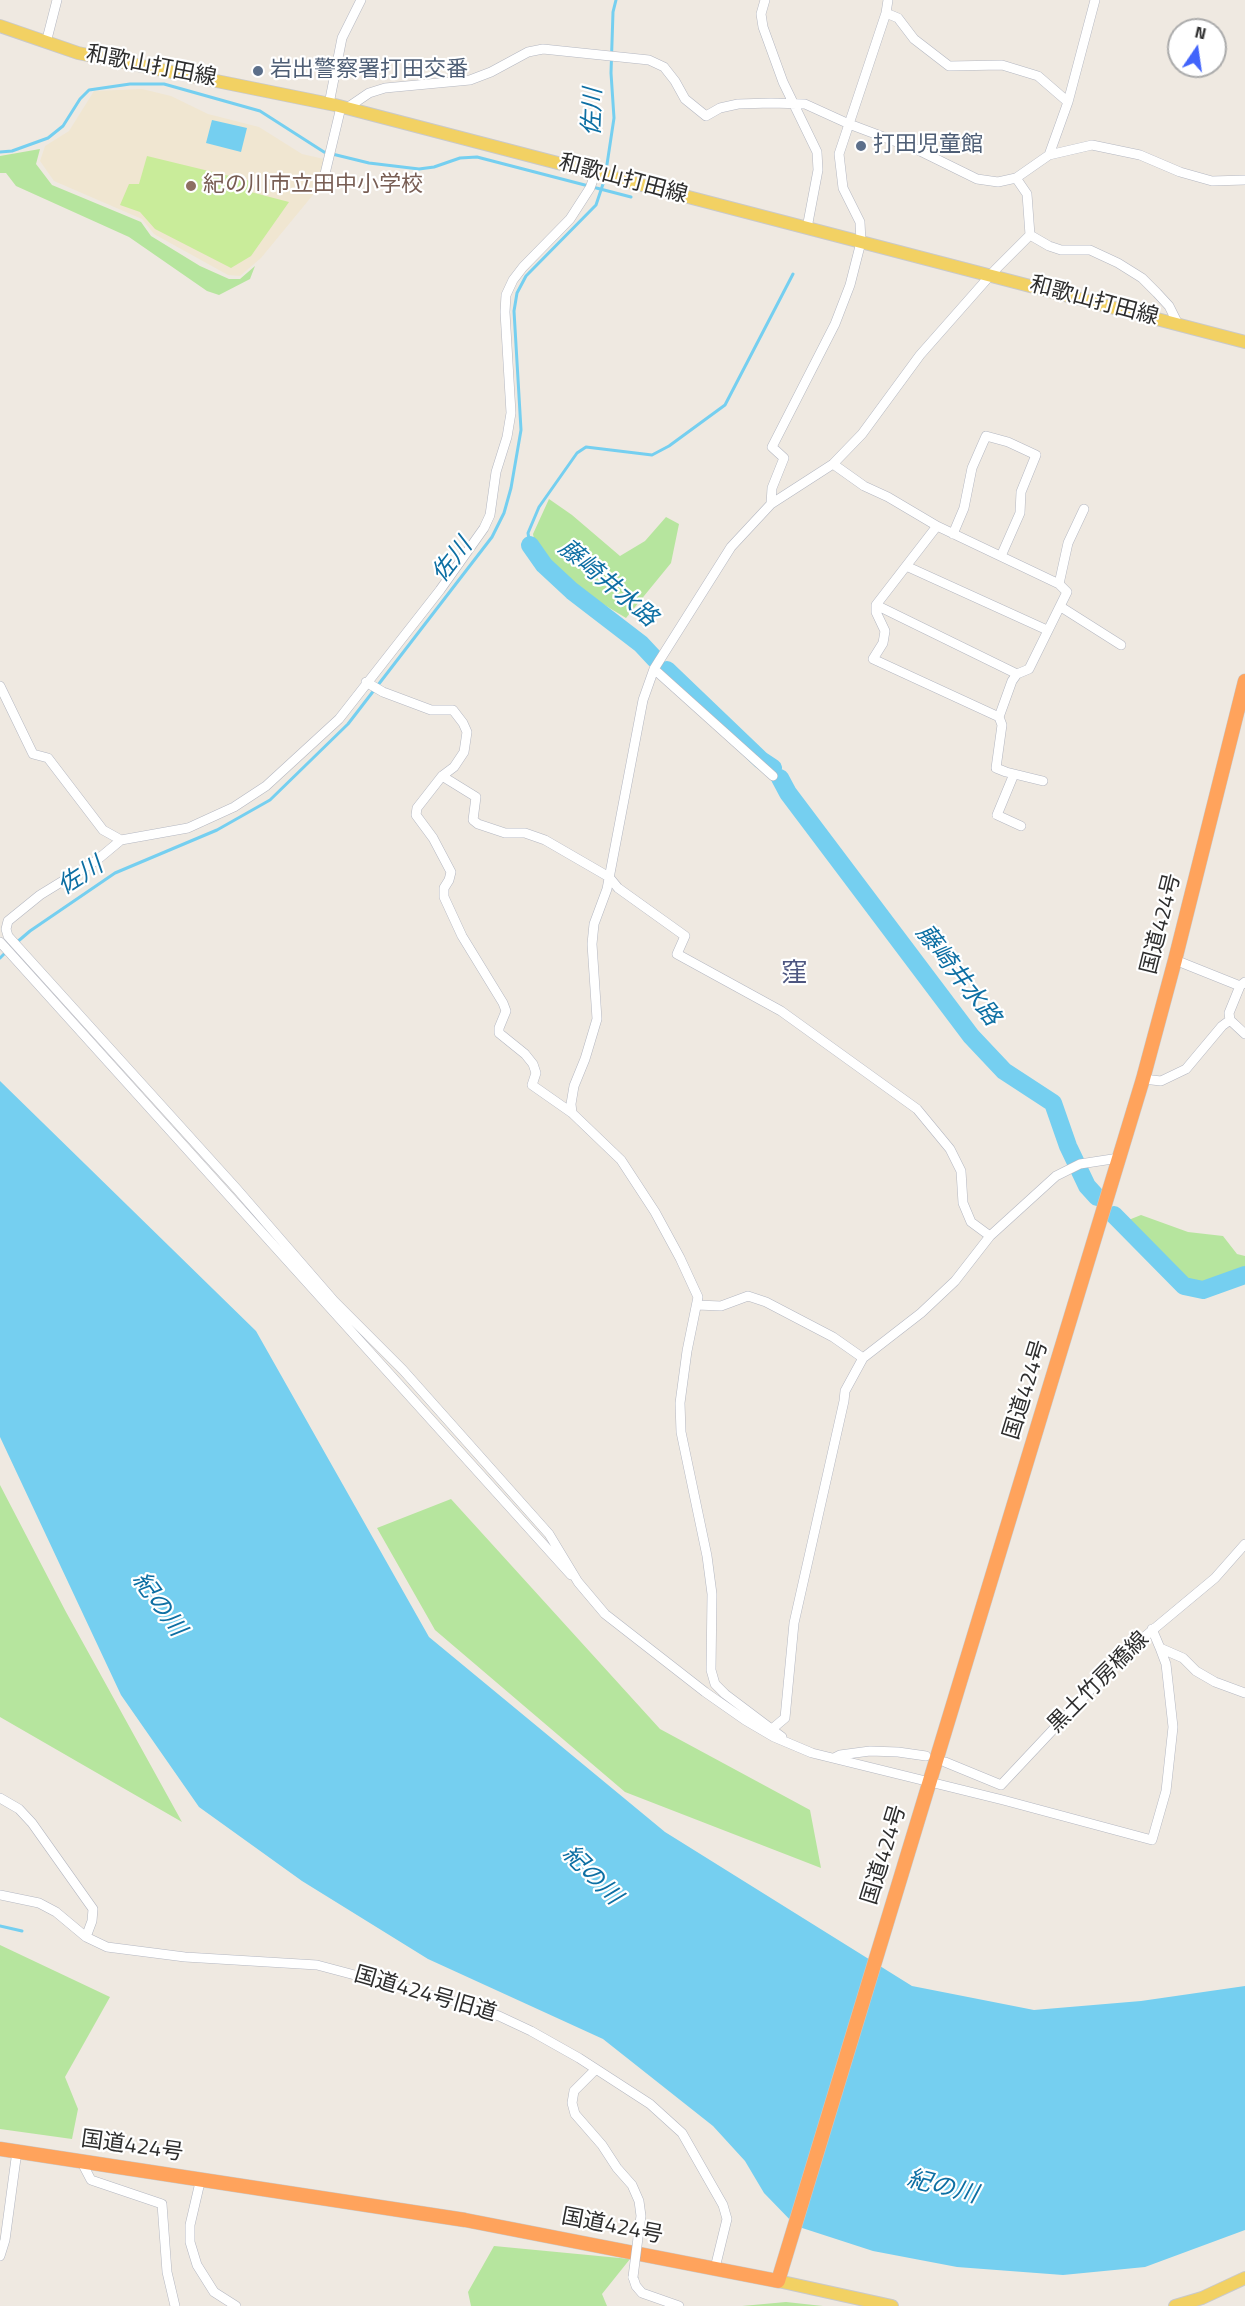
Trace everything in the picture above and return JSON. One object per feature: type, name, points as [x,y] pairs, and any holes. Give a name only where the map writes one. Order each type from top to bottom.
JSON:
[{"type":"highway","name":"国道424号","points":[[0,2149],[465,2220],[778,2281],[1143,1079],[1245,681]]},
{"type":"main road","name":"和歌山打田線","points":[[0,26],[46,44],[78,53],[339,106],[1245,342]]},
{"type":"main road","points":[[1175,2306],[1202,2298],[1245,2278]]},
{"type":"main road","points":[[778,2281],[892,2306]]},
{"type":"street","points":[[46,44],[57,0]]},
{"type":"street","points":[[323,182],[339,106],[342,38],[361,0]]},
{"type":"street","points":[[765,0],[761,14],[763,27],[793,103],[817,152],[818,170],[807,228]]},
{"type":"street","points":[[771,504],[772,488],[784,458],[772,447],[835,324],[850,285],[861,242],[860,222],[843,188],[839,154],[886,13],[888,0]]},
{"type":"street","points":[[1049,155],[1068,102],[1095,0]]},
{"type":"street","points":[[886,13],[898,18],[914,39],[949,66],[1002,66],[1038,76],[1068,102]]},
{"type":"street","points":[[339,106],[385,88],[470,80],[491,72],[528,52],[543,49],[649,60],[664,68],[675,81],[685,99],[706,116],[720,108],[738,104],[805,104],[849,124],[918,150],[977,179],[998,182],[1016,178],[1049,155],[1092,145],[1140,155],[1180,172],[1212,181],[1245,180]]},
{"type":"street","points":[[599,173],[570,219],[523,267],[513,280],[506,295],[511,413],[507,437],[496,472],[490,516],[440,590],[368,683],[339,719],[266,786],[234,807],[188,828],[121,840],[97,860],[40,895],[8,921],[3,940],[236,1188],[334,1301],[403,1370],[549,1534],[578,1582],[605,1614],[705,1692],[774,1737],[812,1753],[1003,1800],[1152,1840],[1166,1791],[1173,1727],[1167,1664],[1152,1629]]},
{"type":"street","points":[[572,1113],[574,1086],[597,1019],[592,944],[594,924],[607,889],[643,700],[654,669],[731,547],[771,504],[833,464],[862,434],[920,356],[991,275],[1030,235],[1028,194],[1016,178]]},
{"type":"street","points":[[1030,235],[1060,250],[1090,250],[1118,263],[1142,278],[1157,293],[1169,306],[1178,324]]},
{"type":"street","points":[[953,534],[964,508],[972,468],[986,436],[1017,446],[1036,455],[1021,492],[1020,513],[1001,556]]},
{"type":"street","points":[[833,464],[864,486],[888,497],[937,526],[1059,584],[1067,592],[1029,669],[1017,674],[1012,681],[999,717]]},
{"type":"street","points":[[1059,584],[1068,543],[1084,509]]},
{"type":"street","points":[[937,526],[876,605],[876,612],[885,631],[883,644],[873,659],[999,717],[1002,724],[996,768],[1043,781]]},
{"type":"street","points":[[906,566],[1047,630]]},
{"type":"street","points":[[876,605],[1017,674]]},
{"type":"street","points":[[1061,607],[1122,645]]},
{"type":"street","points":[[654,669],[773,776]]},
{"type":"street","points":[[368,683],[383,692],[431,710],[453,710],[458,714],[467,732],[464,752],[417,808],[416,815],[433,838],[451,872],[444,888],[444,897],[462,936],[503,1003],[506,1011],[499,1033],[525,1054],[533,1064],[536,1073],[532,1085],[572,1113],[621,1160],[655,1212],[698,1297],[687,1351],[680,1403],[681,1432],[712,1594],[711,1670],[715,1684],[791,1744]]},
{"type":"street","points":[[0,686],[33,754],[48,758],[103,830],[121,840]]},
{"type":"street","points":[[1014,774],[997,815],[1021,826]]},
{"type":"street","points":[[442,776],[476,796],[473,820],[478,824],[505,833],[525,833],[545,840],[609,877],[618,888],[685,936],[677,954],[781,1011],[917,1109],[950,1149],[961,1171],[963,1203],[971,1222],[990,1236]]},
{"type":"street","points":[[0,914],[8,921]]},
{"type":"street","points":[[1175,960],[1242,984],[1229,1013],[1230,1020],[1245,1034]]},
{"type":"street","points":[[1143,1079],[1161,1081],[1186,1069],[1222,1026],[1230,1020]]},
{"type":"street","points":[[772,1729],[785,1718],[794,1623],[845,1391],[863,1358],[921,1312],[955,1281],[990,1236],[1056,1176],[1076,1165],[1119,1158]]},
{"type":"street","points":[[697,1305],[721,1306],[748,1296],[766,1302],[833,1337],[863,1358]]},
{"type":"street","name":"黒土竹房橋線","points":[[1001,1785],[1125,1653],[1215,1578],[1245,1545]]},
{"type":"street","points":[[1160,1648],[1184,1658],[1196,1671],[1215,1682],[1245,1694]]},
{"type":"street","points":[[834,1758],[870,1751],[926,1756]]},
{"type":"street","points":[[945,1762],[1001,1785],[1006,1791],[1003,1800]]},
{"type":"street","points":[[0,1798],[19,1809],[32,1823],[93,1910],[86,1937]]},
{"type":"street","name":"国道424号旧道","points":[[0,1895],[39,1903],[56,1912],[86,1937],[107,1947],[185,1957],[316,1965],[350,1972],[464,2004],[499,2016],[531,2031],[650,2104],[666,2116],[682,2133],[723,2205],[728,2219],[715,2268]]},
{"type":"street","points":[[596,2069],[574,2091],[572,2103],[575,2114],[632,2185],[639,2201],[641,2216],[633,2277],[636,2286],[642,2293],[679,2306]]},
{"type":"street","points":[[0,2256],[5,2240],[17,2151]]},
{"type":"street","points":[[81,2161],[91,2180],[162,2204],[167,2272],[175,2306]]},
{"type":"street","points":[[201,2178],[190,2225],[190,2242],[197,2265],[214,2292],[236,2306]]},
{"type":"shaded area","name":"紀の川市立田中小学校","points":[[142,89],[171,96],[208,114],[259,127],[302,154],[324,159],[317,190],[261,258],[240,276],[228,275],[154,234],[142,219],[54,181],[40,161],[45,146],[69,131],[94,91]]},
{"type":"green space","points":[[40,149],[36,164],[52,185],[141,222],[151,236],[200,266],[229,279],[240,279],[255,266],[250,279],[219,295],[207,291],[129,237],[16,186],[6,173],[0,173],[0,156]]},
{"type":"green space","points":[[147,156],[250,181],[247,191],[289,202],[251,256],[231,268],[155,229],[140,212],[120,205],[129,184],[139,184]]},
{"type":"green space","points":[[549,499],[572,515],[620,556],[645,541],[666,517],[679,524],[671,563],[626,618],[578,589],[536,549],[533,534]]},
{"type":"green space","points":[[1141,1215],[1188,1232],[1223,1236],[1237,1254],[1245,1256],[1245,1269],[1206,1283],[1189,1282],[1180,1277],[1126,1221]]},
{"type":"green space","points":[[0,1485],[66,1612],[182,1822],[0,1717]]},
{"type":"green space","points":[[451,1499],[660,1729],[810,1810],[821,1868],[625,1792],[435,1630],[377,1528]]},
{"type":"green space","points":[[0,1945],[110,1997],[65,2077],[78,2109],[72,2139],[0,2129]]},
{"type":"green space","points":[[494,2246],[630,2259],[602,2294],[607,2306],[471,2306],[468,2292]]},
{"type":"green space","points":[[786,2302],[823,2306],[742,2306]]},
{"type":"water","points":[[212,120],[247,128],[241,152],[206,143]]},
{"type":"water","name":"紀の川","points":[[0,1081],[256,1331],[429,1637],[665,1832],[912,1986],[1034,2010],[1141,2001],[1245,1986],[1245,2230],[1145,2267],[1063,2275],[957,2267],[873,2251],[796,2226],[764,2193],[745,2161],[713,2126],[603,2039],[428,1959],[302,1881],[199,1807],[121,1695],[0,1437]]},
{"type":"waterway","name":"佐川","points":[[606,171],[614,118],[611,73],[613,12],[616,0]]},
{"type":"waterway","points":[[0,152],[12,151],[48,138],[63,126],[80,99],[89,90],[130,84],[164,84],[260,111],[324,152],[369,163],[419,169],[434,167],[460,158],[477,157],[631,197]]},
{"type":"waterway","name":"佐川","points":[[16,943],[115,873],[217,830],[270,800],[348,724],[492,537],[504,513],[511,488],[521,430],[514,311],[517,293],[526,276],[596,205],[605,178]]},
{"type":"waterway","points":[[530,545],[528,533],[539,507],[577,453],[586,447],[652,455],[669,446],[725,405],[793,274]]},
{"type":"waterway","name":"藤崎井水路","points":[[530,545],[544,565],[572,591],[641,644],[655,659]]},
{"type":"waterway","name":"藤崎井水路","points":[[667,670],[761,760],[773,768]]},
{"type":"waterway","name":"藤崎井水路","points":[[780,778],[788,793],[971,1036],[1004,1071],[1053,1103],[1068,1146],[1087,1186],[1097,1197]]},
{"type":"waterway","name":"佐川","points":[[0,958],[7,951]]},
{"type":"waterway","name":"藤崎井水路","points":[[1114,1215],[1184,1286],[1203,1290],[1245,1275]]},
{"type":"waterway","points":[[0,1926],[22,1931]]},
{"type":"place","name":"岩出警察署打田交番","points":[[258,71]]},
{"type":"place","name":"打田児童館","points":[[861,146]]},
{"type":"place","name":"紀の川市立田中小学校","points":[[191,186]]},
{"type":"district","name":"窪","points":[[794,975]]}]
